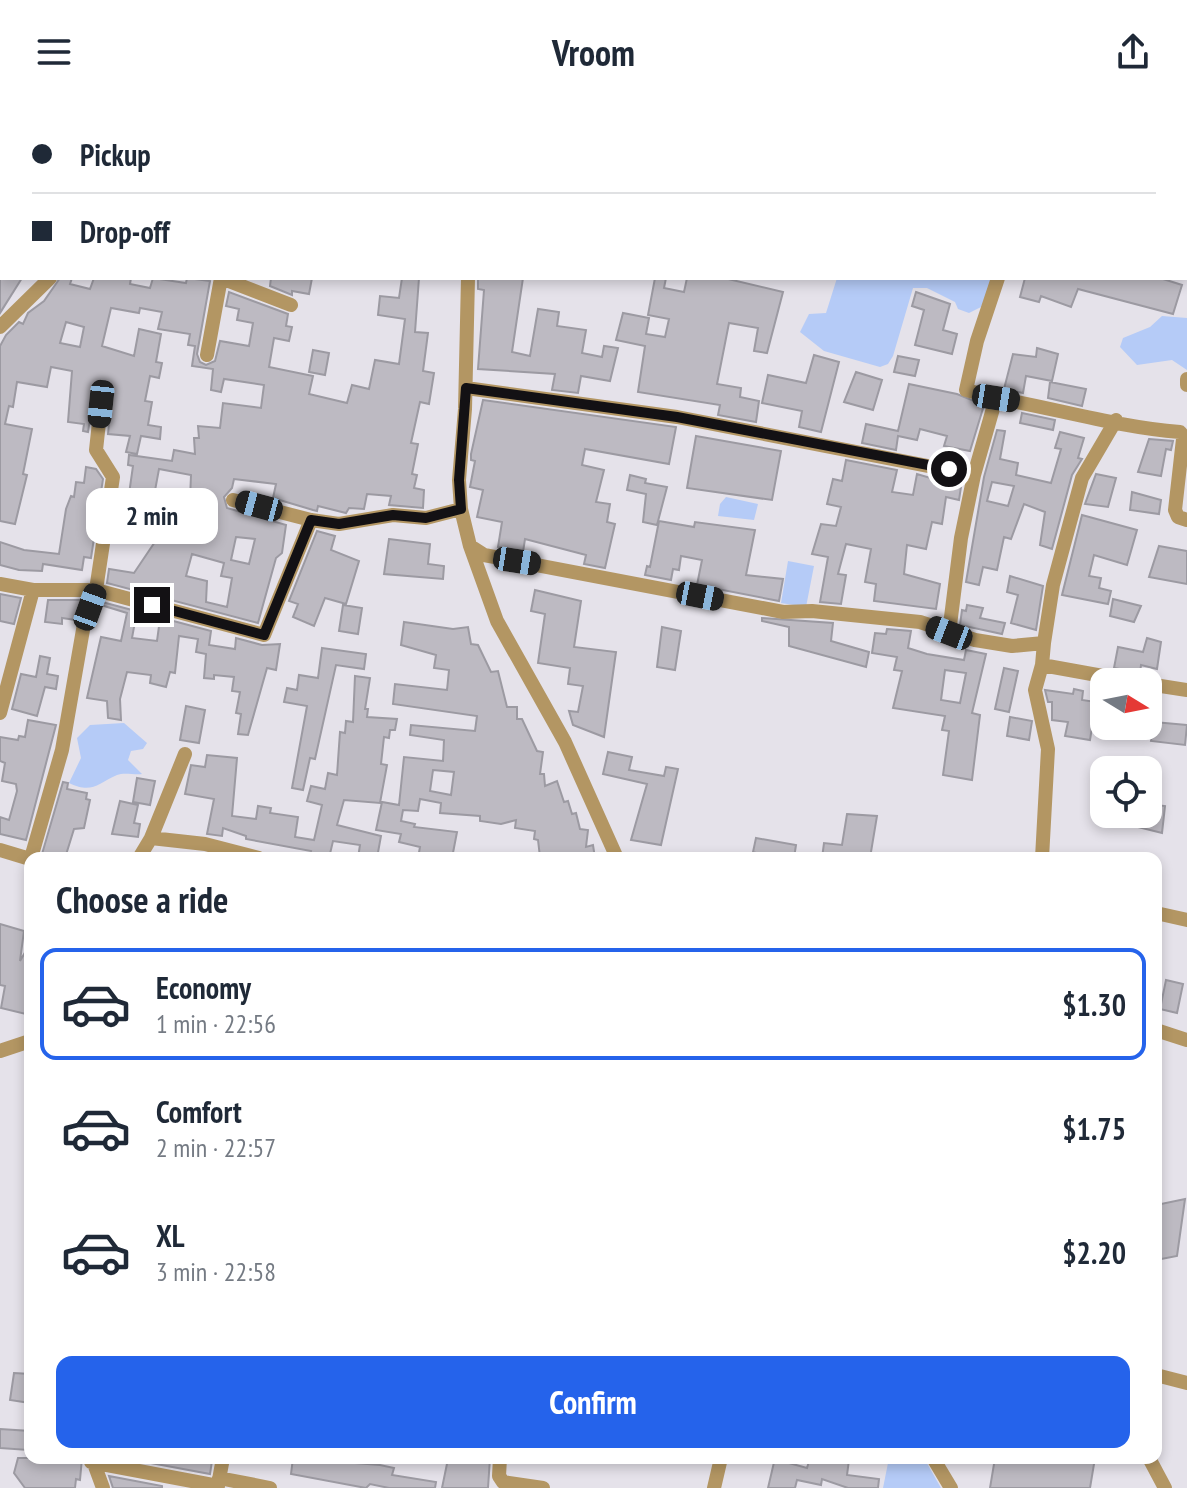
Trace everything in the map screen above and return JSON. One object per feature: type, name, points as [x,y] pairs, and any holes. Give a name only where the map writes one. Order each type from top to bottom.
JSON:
[{"type":"street","points":[[0,327],[48,280]]},
{"type":"street","points":[[207,355],[221,280]]},
{"type":"street","points":[[226,280],[291,305]]},
{"type":"street","points":[[468,280],[466,388],[459,480],[461,509],[470,546],[497,621],[565,742],[614,852]]},
{"type":"street","points":[[997,280],[977,341],[966,390],[1116,420],[1142,429],[1180,432],[1185,440],[1175,510],[1178,517],[1187,520]]},
{"type":"street","points":[[466,388],[677,417],[974,475]]},
{"type":"street","points":[[949,633],[961,538],[974,475],[996,398]]},
{"type":"street","points":[[32,852],[62,750],[84,624],[96,590],[113,477],[96,450],[101,404]]},
{"type":"street","points":[[1042,852],[1048,749],[1035,690],[1042,665],[1053,585],[1082,478],[1116,420]]},
{"type":"street","points":[[233,500],[339,524],[393,515],[426,518],[461,509]]},
{"type":"street","points":[[0,584],[33,590],[96,590],[264,635],[311,520]]},
{"type":"street","points":[[470,546],[484,555],[783,612],[873,616],[920,622],[949,633],[1012,646],[1044,643]]},
{"type":"street","points":[[0,713],[33,590]]},
{"type":"street","points":[[1042,665],[1090,674]]},
{"type":"street","points":[[1162,686],[1187,690]]},
{"type":"street","points":[[143,852],[185,754]]},
{"type":"street","points":[[151,838],[205,844],[236,852]]},
{"type":"street","points":[[0,850],[24,856]]},
{"type":"street","points":[[1162,914],[1187,920]]},
{"type":"street","points":[[1162,1032],[1187,1040]]},
{"type":"street","points":[[0,1051],[24,1043]]},
{"type":"street","points":[[1162,1377],[1187,1383]]},
{"type":"street","points":[[94,1464],[103,1488]]},
{"type":"street","points":[[113,1464],[218,1484],[270,1488]]},
{"type":"street","points":[[218,1484],[222,1464]]},
{"type":"street","points":[[500,1464],[499,1476],[503,1482],[543,1488]]},
{"type":"street","points":[[714,1488],[720,1464]]},
{"type":"street","points":[[937,1464],[951,1488]]},
{"type":"street","points":[[1152,1464],[1165,1488]]},
{"type":"water","points":[[836,280],[993,280],[981,307],[969,313],[927,288],[913,288],[893,356],[888,364],[880,367],[824,351],[800,332],[809,314],[826,313]]},
{"type":"water","points":[[1162,316],[1187,318],[1187,370],[1172,360],[1137,365],[1120,347],[1123,338],[1150,327]]},
{"type":"water","points":[[726,497],[758,504],[754,520],[718,516],[720,504]]},
{"type":"water","points":[[788,561],[814,566],[806,607],[781,603]]},
{"type":"water","points":[[124,723],[147,743],[143,749],[131,751],[128,760],[142,774],[120,774],[89,788],[69,783],[81,758],[77,738],[90,725]]},
{"type":"water","points":[[888,1464],[927,1464],[941,1488],[883,1488]]},
{"type":"building","points":[[0,280],[21,280],[0,313]]},
{"type":"building","points":[[59,280],[71,280],[70,284],[90,289],[93,280],[131,280],[130,284],[150,288],[152,280],[186,283],[187,280],[210,281],[197,354],[200,362],[206,365],[215,361],[220,341],[249,346],[253,323],[237,320],[239,309],[226,306],[229,292],[288,314],[286,326],[292,327],[289,341],[274,338],[269,367],[313,376],[309,394],[347,403],[352,385],[369,389],[375,360],[399,364],[405,319],[378,315],[380,296],[399,298],[402,280],[419,280],[415,332],[428,333],[423,371],[434,373],[429,404],[420,402],[411,443],[418,444],[412,474],[417,475],[414,488],[424,490],[423,508],[389,505],[391,496],[367,494],[364,509],[349,508],[346,513],[318,506],[317,511],[273,498],[276,484],[234,479],[232,488],[224,497],[227,508],[286,525],[282,553],[276,558],[258,623],[107,583],[109,569],[134,573],[161,533],[175,537],[178,517],[204,522],[207,502],[190,500],[191,475],[159,469],[154,496],[129,494],[133,466],[128,465],[129,455],[172,461],[174,450],[195,454],[194,438],[199,438],[198,426],[220,428],[223,403],[261,408],[264,385],[224,379],[221,392],[211,390],[213,369],[192,366],[195,346],[188,345],[190,334],[158,329],[162,312],[140,308],[139,313],[111,308],[102,346],[134,356],[139,329],[161,334],[156,362],[162,363],[159,378],[150,376],[145,401],[152,402],[148,425],[161,427],[160,439],[141,436],[137,454],[126,452],[130,436],[108,434],[111,404],[103,394],[93,399],[88,432],[83,431],[84,424],[68,422],[72,371],[51,367],[47,387],[17,382],[13,407],[9,406],[5,424],[32,429],[23,474],[27,475],[15,524],[0,521],[0,346],[19,322],[23,324],[28,313],[44,301]],"holes":[[[66,322],[84,327],[80,347],[60,343]],[[236,537],[255,539],[249,564],[231,560]],[[192,554],[224,563],[221,576],[232,578],[227,607],[206,602],[207,581],[186,576]]]},
{"type":"building","points":[[271,280],[312,280],[309,294],[292,291],[292,295],[270,286]]},
{"type":"building","points":[[478,280],[523,280],[512,352],[530,356],[538,309],[559,312],[557,326],[586,330],[582,353],[602,357],[604,346],[618,348],[610,381],[581,376],[578,393],[552,390],[555,374],[478,369],[484,290],[478,289]]},
{"type":"building","points":[[655,280],[666,280],[664,288],[684,292],[687,280],[732,280],[783,292],[767,353],[754,351],[758,328],[729,323],[717,384],[741,388],[740,397],[759,401],[756,422],[718,415],[720,405],[638,392],[645,346],[616,340],[623,313],[649,318],[646,334],[665,337],[669,319],[648,315]]},
{"type":"building","points":[[1024,280],[1166,280],[1182,285],[1173,314],[1078,289],[1071,307],[1041,296],[1039,302],[1020,297]]},
{"type":"building","points":[[916,292],[950,304],[943,330],[957,334],[952,354],[915,345],[924,310],[912,306]]},
{"type":"building","points":[[1037,348],[1058,354],[1052,381],[1026,376],[1023,393],[1004,389],[1013,354],[1036,357]]},
{"type":"building","points":[[313,350],[329,353],[325,375],[309,372]]},
{"type":"building","points":[[814,355],[839,362],[821,432],[799,427],[802,411],[762,403],[768,375],[806,383]]},
{"type":"building","points":[[898,356],[919,360],[915,376],[894,372]]},
{"type":"building","points":[[856,372],[882,380],[873,410],[844,402]]},
{"type":"building","points":[[1050,382],[1086,389],[1082,406],[1048,398]]},
{"type":"building","points":[[909,384],[957,394],[984,405],[970,451],[944,446],[947,436],[920,429],[917,440],[898,436],[896,450],[862,443],[866,424],[898,431]]},
{"type":"building","points":[[483,400],[676,427],[669,464],[585,449],[582,465],[604,470],[596,502],[610,504],[607,522],[615,524],[605,568],[584,564],[586,555],[525,539],[523,552],[498,547],[502,522],[477,517],[483,490],[470,487],[475,461],[471,460],[471,454]]},
{"type":"building","points":[[1022,413],[1055,420],[1053,430],[1020,423]]},
{"type":"building","points":[[997,430],[1005,431],[1000,459],[1018,463],[1016,475],[1051,483],[1061,449],[1055,448],[1060,432],[1084,438],[1078,458],[1082,459],[1072,475],[1052,549],[1040,545],[1045,512],[1024,504],[1011,539],[1004,537],[997,570],[983,567],[979,585],[966,582],[984,477]],"holes":[[[992,482],[1014,486],[1008,506],[987,501]]]},
{"type":"building","points":[[696,436],[781,451],[772,500],[687,488]]},
{"type":"building","points":[[1149,439],[1173,441],[1171,450],[1166,449],[1161,476],[1138,472]]},
{"type":"building","points":[[846,460],[897,470],[892,492],[913,495],[917,474],[961,487],[959,500],[946,497],[942,524],[932,522],[926,549],[907,545],[904,574],[940,584],[936,609],[874,601],[876,584],[865,582],[871,549],[846,544],[838,574],[846,575],[841,604],[820,602],[828,557],[812,554],[821,524],[836,526],[841,507],[827,504],[833,479],[842,481]]},
{"type":"building","points":[[86,467],[96,469],[103,479],[91,558],[84,557],[82,570],[43,564],[42,571],[19,570],[0,565],[0,542],[24,550],[59,554],[66,509],[71,496],[74,497],[76,482],[84,483]]},
{"type":"building","points":[[1096,474],[1116,478],[1108,507],[1085,504]]},
{"type":"building","points":[[630,475],[646,479],[645,483],[667,487],[657,525],[643,522],[646,494],[627,490]]},
{"type":"building","points":[[1132,492],[1161,500],[1159,514],[1130,510]]},
{"type":"building","points":[[118,508],[159,514],[157,529],[125,526],[123,537],[114,536]]},
{"type":"building","points":[[1082,515],[1137,530],[1127,565],[1094,555],[1089,576],[1101,578],[1099,588],[1111,591],[1108,604],[1062,595]]},
{"type":"building","points":[[659,521],[694,527],[695,522],[755,530],[746,575],[783,579],[779,601],[697,585],[702,560],[681,556],[679,570],[673,569],[671,580],[645,575],[647,566],[650,567]]},
{"type":"building","points":[[317,531],[335,536],[331,550],[359,561],[346,604],[325,598],[314,626],[293,617],[298,604],[289,601]]},
{"type":"building","points":[[389,539],[430,544],[428,564],[444,566],[443,579],[384,574]]},
{"type":"building","points":[[1159,546],[1187,551],[1187,584],[1149,577]]},
{"type":"building","points":[[1010,576],[1043,586],[1036,630],[1011,623],[1018,595],[1007,592]]},
{"type":"building","points":[[535,590],[581,601],[574,647],[616,652],[604,737],[573,725],[569,711],[578,712],[583,686],[568,684],[570,668],[538,663],[545,614],[531,611]]},
{"type":"building","points":[[0,594],[21,598],[14,624],[0,621]]},
{"type":"building","points":[[1113,599],[1141,606],[1134,622],[1110,616]]},
{"type":"building","points":[[48,600],[82,600],[75,620],[62,618],[62,624],[45,622]]},
{"type":"building","points":[[102,602],[211,631],[209,645],[235,649],[236,638],[262,645],[280,644],[276,670],[267,668],[248,735],[238,734],[241,714],[236,713],[240,692],[232,691],[234,677],[214,675],[214,679],[204,678],[206,654],[196,652],[198,639],[179,636],[175,673],[170,672],[166,687],[150,683],[151,675],[127,672],[120,699],[121,720],[108,718],[107,701],[87,698],[101,637],[121,641],[127,613],[101,605]],"holes":[[[136,616],[160,619],[157,641],[132,638]]]},
{"type":"building","points":[[343,605],[362,608],[358,634],[339,631]]},
{"type":"building","points":[[967,605],[983,608],[980,618],[1005,623],[1002,634],[960,625],[962,610],[966,611]]},
{"type":"building","points":[[762,618],[833,623],[831,641],[869,652],[866,667],[789,646],[789,627],[762,621]]},
{"type":"building","points":[[404,622],[453,629],[468,627],[471,644],[478,645],[491,672],[498,671],[507,707],[517,707],[517,719],[522,719],[537,751],[543,752],[540,774],[544,774],[545,786],[557,781],[564,802],[568,801],[572,814],[576,813],[580,829],[588,830],[586,847],[593,845],[594,852],[539,852],[538,840],[534,839],[535,831],[515,828],[516,820],[501,824],[480,821],[480,816],[440,813],[441,803],[420,799],[418,811],[403,810],[401,821],[415,824],[414,827],[457,832],[453,852],[419,852],[420,847],[399,842],[401,834],[376,830],[382,802],[399,805],[404,757],[443,761],[444,740],[410,735],[411,725],[475,731],[477,716],[393,704],[395,684],[447,690],[449,670],[434,668],[436,655],[401,645]],"holes":[[[433,770],[454,772],[451,795],[430,791]]]},
{"type":"building","points":[[662,627],[681,631],[675,670],[657,667]]},
{"type":"building","points":[[887,629],[911,631],[908,648],[927,654],[964,660],[966,650],[986,654],[972,713],[980,715],[972,780],[943,775],[949,731],[942,730],[945,716],[893,708],[902,671],[894,670],[897,657],[872,653],[875,633],[886,634]],"holes":[[[945,670],[966,673],[960,703],[941,700]]]},
{"type":"building","points":[[1147,638],[1161,642],[1157,668],[1141,665],[1141,668],[1114,668],[1118,647],[1143,652]]},
{"type":"building","points":[[322,648],[366,654],[364,669],[336,665],[315,759],[310,758],[303,790],[292,788],[307,706],[284,702],[287,688],[297,690],[299,675],[318,678]]},
{"type":"building","points":[[40,656],[50,658],[47,674],[58,676],[56,689],[45,687],[37,716],[12,709],[21,674],[36,677]]},
{"type":"building","points":[[1004,668],[1018,671],[1009,712],[995,709]]},
{"type":"building","points":[[355,676],[370,678],[365,709],[368,709],[367,717],[397,719],[395,730],[390,730],[389,738],[384,737],[381,764],[387,765],[380,803],[344,800],[337,825],[381,836],[378,852],[359,852],[360,845],[333,841],[330,852],[311,852],[246,839],[246,836],[223,828],[222,836],[207,834],[214,799],[185,794],[191,765],[205,767],[207,755],[237,758],[232,816],[256,819],[258,806],[271,808],[270,813],[298,817],[295,837],[314,840],[322,805],[307,801],[311,786],[325,789],[328,773],[337,775],[340,732],[345,733],[346,721],[353,722]]},
{"type":"building","points":[[1074,689],[1083,691],[1082,700],[1090,701],[1090,740],[1065,736],[1068,722],[1052,720],[1052,702],[1048,702],[1045,690],[1073,694]]},
{"type":"building","points":[[186,706],[205,710],[199,743],[180,740]]},
{"type":"building","points":[[1010,717],[1032,721],[1029,740],[1007,736]]},
{"type":"building","points":[[28,720],[56,725],[26,840],[0,834],[0,817],[9,820],[17,791],[16,784],[2,781],[5,763],[0,761],[0,737],[18,740],[19,736],[25,737]]},
{"type":"building","points":[[1162,723],[1187,725],[1185,745],[1151,741],[1162,740]]},
{"type":"building","points":[[608,752],[632,757],[629,770],[664,776],[666,767],[678,769],[661,845],[631,840],[647,784],[603,774]]},
{"type":"building","points":[[137,778],[155,781],[150,805],[133,802]]},
{"type":"building","points":[[63,782],[68,783],[67,789],[87,793],[86,799],[90,800],[84,828],[74,829],[67,852],[43,852]]},
{"type":"building","points":[[120,801],[138,805],[134,823],[140,824],[138,837],[112,834]]},
{"type":"building","points":[[1162,806],[1165,806],[1162,833],[1142,828],[1162,828]]},
{"type":"building","points":[[847,814],[877,816],[871,852],[823,852],[824,843],[842,845]]},
{"type":"building","points":[[756,838],[796,845],[795,852],[753,852]]},
{"type":"building","points":[[0,924],[24,931],[20,961],[24,954],[24,1014],[1,1008],[5,986],[0,985]]},
{"type":"building","points":[[1166,980],[1183,984],[1177,1013],[1162,1009]]},
{"type":"building","points":[[1185,1199],[1177,1256],[1162,1259],[1162,1204]]},
{"type":"building","points":[[14,1373],[24,1374],[24,1402],[10,1400]]},
{"type":"building","points":[[0,1429],[24,1431],[24,1450],[0,1448]]},
{"type":"building","points":[[18,1458],[24,1458],[24,1464],[81,1464],[80,1480],[76,1479],[75,1488],[25,1488],[14,1473]]},
{"type":"building","points":[[156,1464],[212,1464],[210,1474]]},
{"type":"building","points":[[292,1464],[368,1464],[394,1468],[392,1475],[436,1482],[435,1488],[389,1488],[370,1484],[366,1488],[291,1474]]},
{"type":"building","points":[[447,1464],[490,1464],[488,1488],[442,1488]]},
{"type":"building","points":[[774,1464],[807,1468],[808,1464],[848,1464],[847,1475],[879,1479],[878,1488],[848,1488],[822,1479],[821,1485],[797,1480],[795,1488],[768,1488]]},
{"type":"building","points":[[994,1464],[1094,1464],[1090,1488],[990,1488]]},
{"type":"building","points":[[109,1476],[162,1486],[162,1488],[113,1488]]},
{"type":"route","points":[[152,605],[264,635],[311,520],[339,524],[393,515],[426,518],[461,509],[459,480],[466,388],[580,401],[677,417],[949,469]]}]
